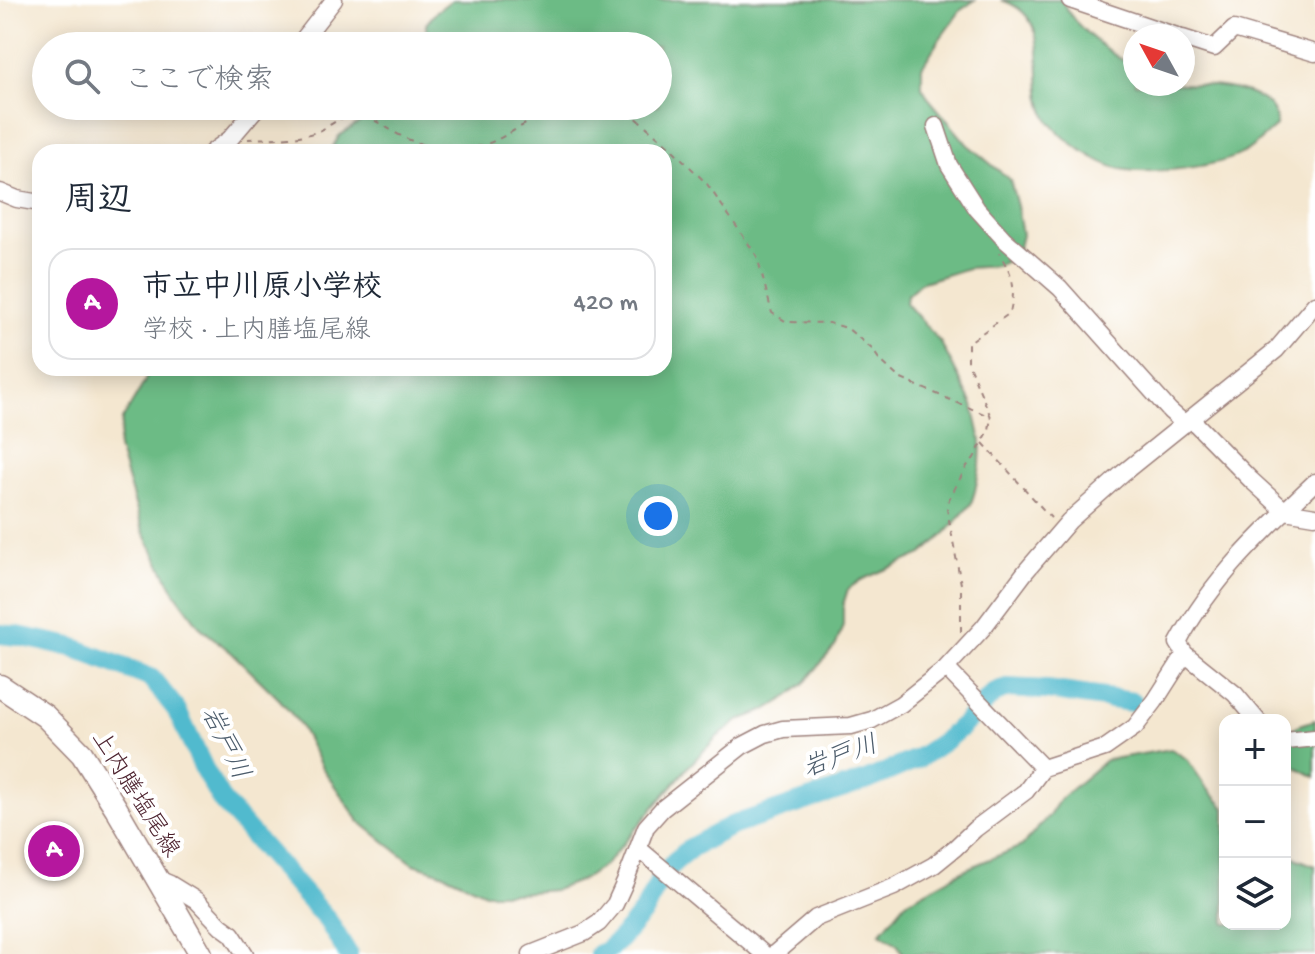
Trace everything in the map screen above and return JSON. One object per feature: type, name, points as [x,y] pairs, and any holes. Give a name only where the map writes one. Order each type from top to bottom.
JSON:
[{"type":"main road","name":"上内膳塩尾線","points":[[0,686],[45,716],[93,768],[201,954]]},
{"type":"street","points":[[309,32],[334,0]]},
{"type":"street","points":[[1070,0],[1141,24]]},
{"type":"street","points":[[1195,42],[1214,48],[1234,29],[1315,53]]},
{"type":"street","points":[[223,144],[246,120]]},
{"type":"street","points":[[936,126],[949,165],[977,209],[1004,239],[1060,288],[1170,411],[1188,421],[1285,511],[1315,516]]},
{"type":"street","points":[[0,192],[32,202]]},
{"type":"street","points":[[531,954],[584,933],[599,923],[615,904],[646,827],[662,809],[742,746],[783,729],[851,726],[872,720],[901,704],[946,668],[983,628],[1062,530],[1123,473],[1276,350],[1314,307]]},
{"type":"street","points":[[1252,714],[1235,694],[1185,654],[1178,643],[1192,617],[1237,557],[1315,482]]},
{"type":"street","points":[[774,954],[816,918],[894,887],[934,865],[1026,791],[1043,768],[1105,748],[1135,727],[1185,654]]},
{"type":"street","points":[[946,668],[1043,768]]},
{"type":"street","points":[[1291,740],[1315,738]]},
{"type":"street","points":[[638,848],[764,954]]},
{"type":"street","points":[[156,879],[196,900],[232,934],[245,954]]},
{"type":"path","points":[[230,139],[295,136],[320,131],[338,120]]},
{"type":"path","points":[[372,120],[406,139],[426,144]]},
{"type":"path","points":[[487,144],[534,120]]},
{"type":"path","points":[[639,120],[667,144]]},
{"type":"path","points":[[672,149],[707,184],[757,256],[772,313],[787,322],[829,323],[847,328],[899,378],[991,417]]},
{"type":"path","points":[[961,653],[961,584],[947,509],[949,499],[989,430],[991,417],[968,363],[968,343],[1010,313],[1015,289],[1000,256]]},
{"type":"path","points":[[982,442],[1062,530]]},
{"type":"green space","points":[[452,0],[975,0],[961,10],[922,67],[922,87],[967,144],[1010,180],[1022,235],[1018,251],[1011,259],[996,266],[968,268],[920,283],[907,295],[906,303],[941,343],[973,405],[981,441],[980,466],[971,504],[945,534],[922,554],[861,580],[848,589],[843,605],[843,625],[836,645],[806,681],[789,696],[764,711],[740,720],[717,737],[606,864],[584,879],[555,890],[485,893],[414,864],[359,821],[321,766],[299,723],[232,653],[201,628],[175,593],[143,531],[118,448],[122,420],[147,376],[672,376],[672,144],[334,144],[339,136],[366,120],[672,120],[672,32],[426,32],[426,24]]},
{"type":"green space","points":[[1001,0],[1062,0],[1083,29],[1123,60],[1123,96],[1195,96],[1195,84],[1242,91],[1260,99],[1273,110],[1276,126],[1243,153],[1201,166],[1133,171],[1102,162],[1073,144],[1050,122],[1040,90],[1036,37],[1030,21],[1019,9]]},
{"type":"green space","points":[[1315,720],[1315,777],[1291,763],[1291,731]]},
{"type":"green space","points":[[1171,749],[1187,759],[1219,801],[1219,930],[1291,930],[1291,855],[1315,866],[1315,954],[903,954],[897,944],[880,933],[906,902],[966,869],[1022,846],[1060,799],[1106,760]]},
{"type":"waterway","name":"岩戸川","points":[[0,634],[72,647],[151,678],[176,709],[222,801],[328,921],[348,954]]},
{"type":"waterway","name":"岩戸川","points":[[599,954],[620,939],[644,911],[661,878],[692,847],[731,826],[868,780],[919,758],[963,725],[993,694],[1007,688],[1047,690],[1133,702]]},
{"type":"place","name":"市立中川原小学校","points":[[54,851]]}]
